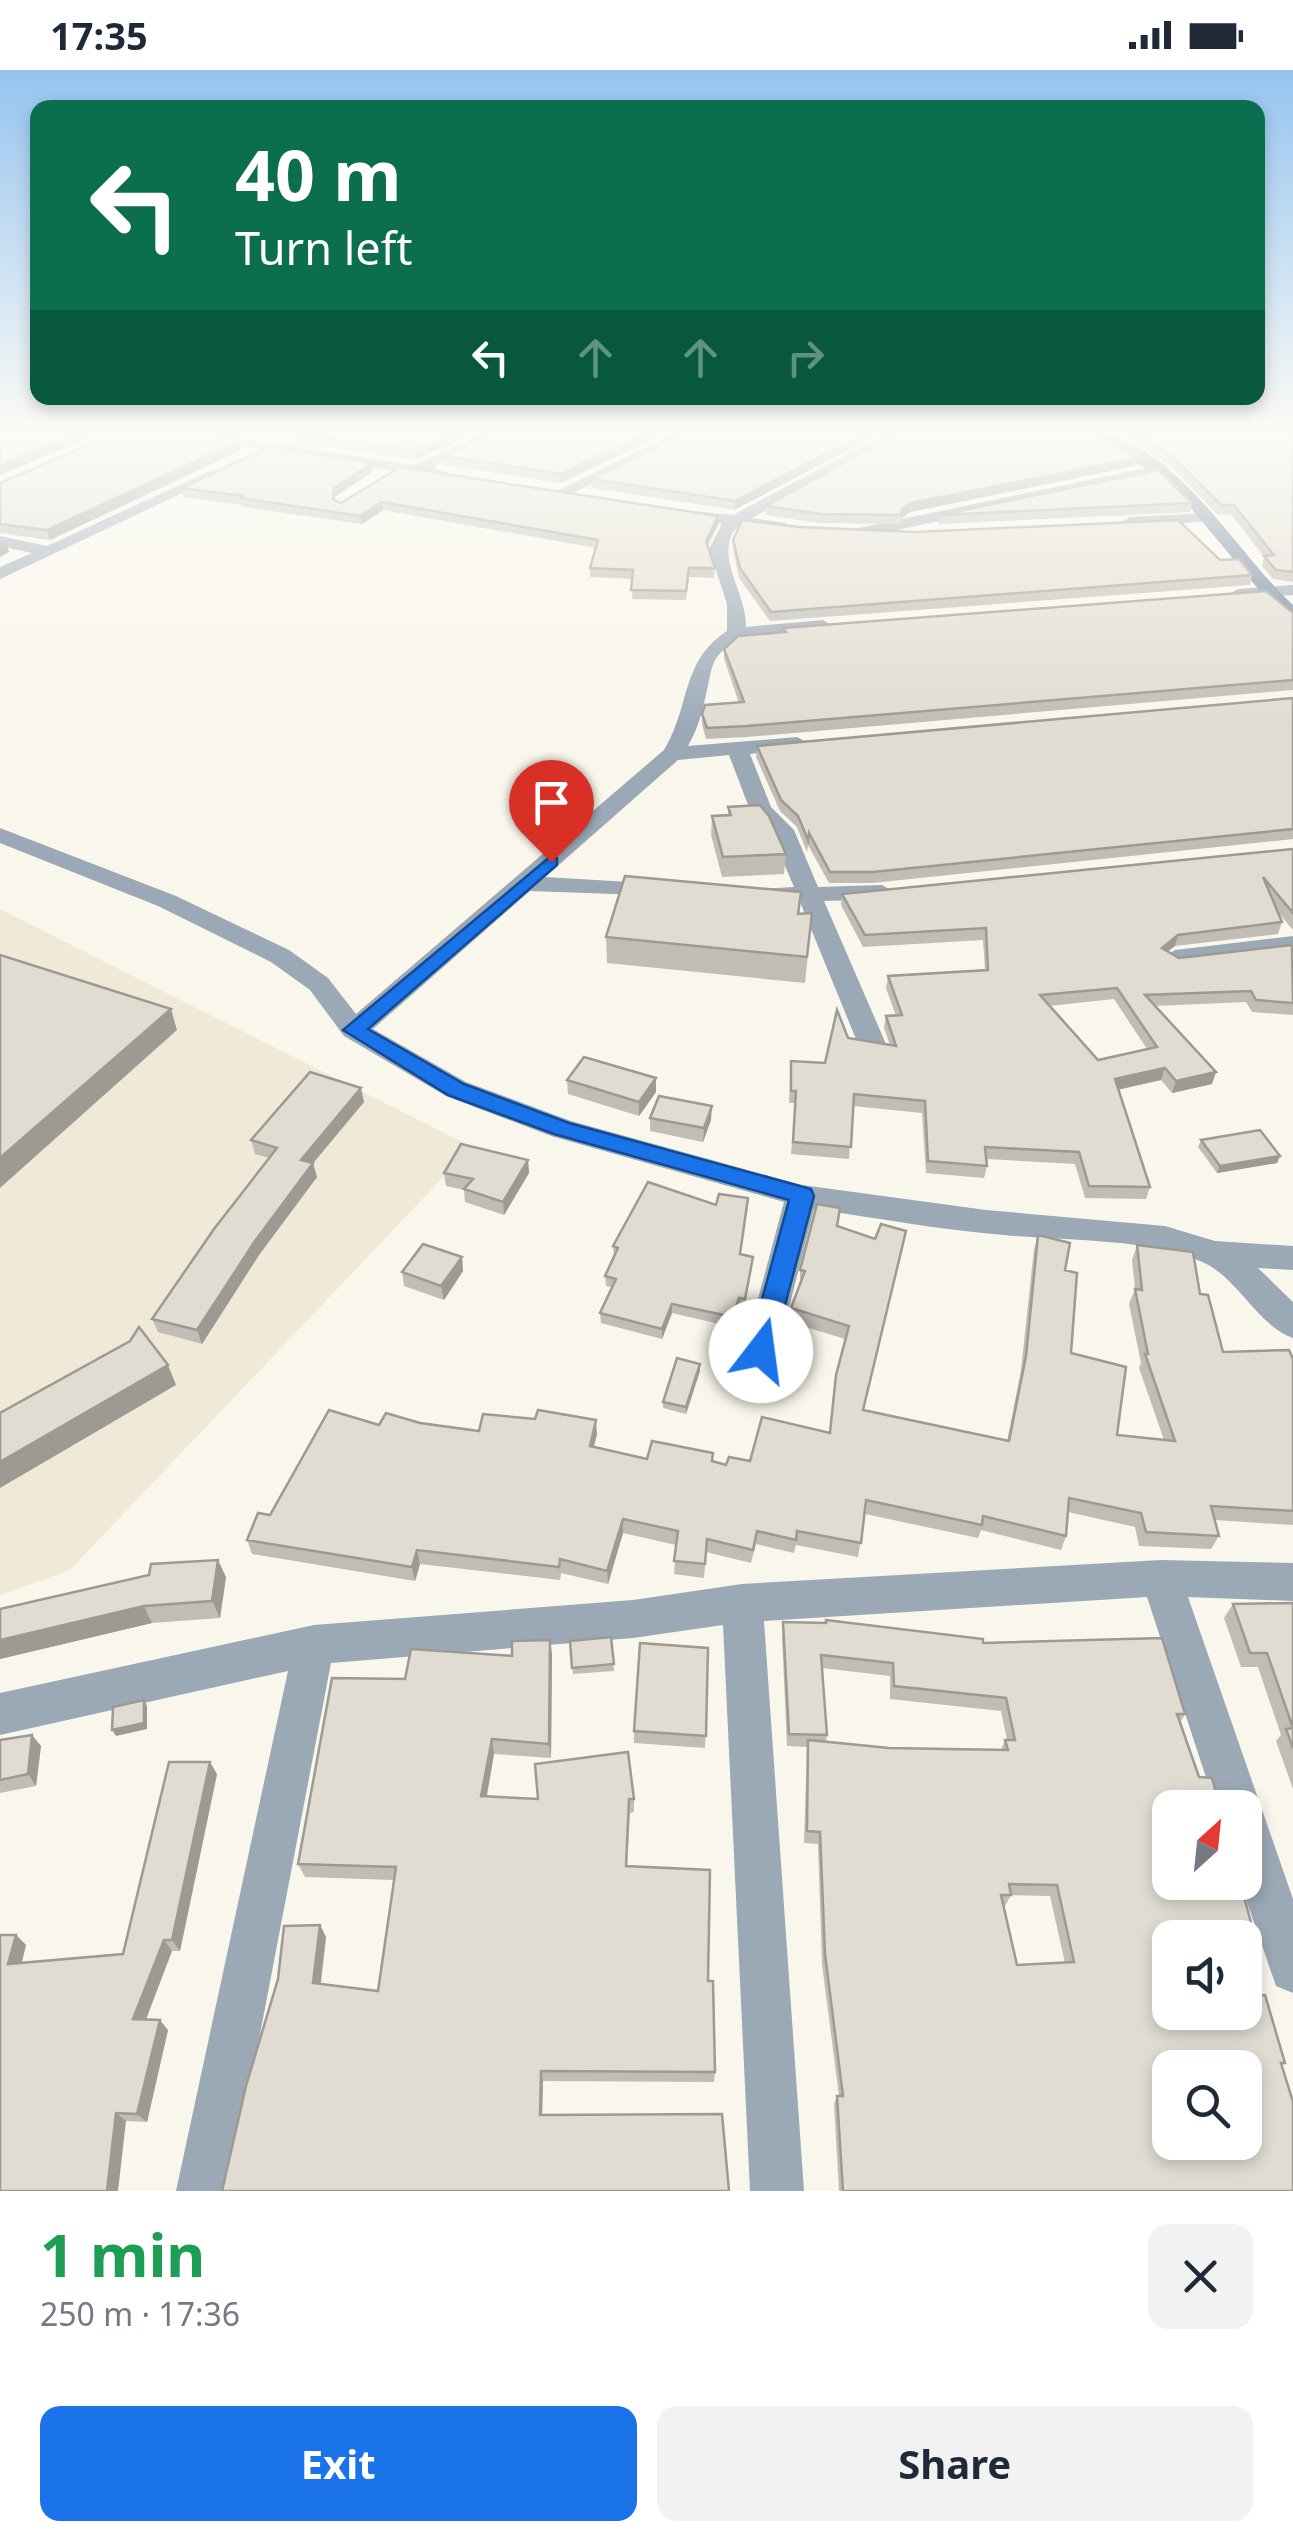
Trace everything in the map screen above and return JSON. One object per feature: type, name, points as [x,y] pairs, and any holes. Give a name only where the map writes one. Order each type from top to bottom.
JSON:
[{"type":"street","points":[[0,574],[95,530]]},
{"type":"street","points":[[724,530],[716,545],[736,603],[736,632]]},
{"type":"street","points":[[867,530],[852,533],[936,534]]},
{"type":"street","points":[[1216,530],[1266,592],[1293,615]]},
{"type":"street","points":[[0,541],[48,551]]},
{"type":"street","points":[[1226,595],[1293,590]]},
{"type":"street","points":[[354,1030],[672,754],[690,725],[703,664],[714,648],[736,632],[834,625]]},
{"type":"street","points":[[672,754],[817,741]]},
{"type":"street","points":[[738,748],[762,810],[782,830],[872,1044]]},
{"type":"street","points":[[0,835],[167,901],[280,956],[319,984],[354,1030],[456,1090],[562,1128],[802,1196],[986,1222],[1165,1238],[1215,1253],[1293,1258]]},
{"type":"street","points":[[527,883],[694,894]]},
{"type":"street","points":[[732,895],[810,896],[910,890]]},
{"type":"street","points":[[1176,958],[1293,944]]},
{"type":"street","points":[[761,1351],[802,1196]]},
{"type":"street","points":[[1215,1253],[1250,1280],[1293,1324]]},
{"type":"street","points":[[0,1714],[314,1645],[633,1619],[742,1603],[1161,1578],[1293,1582]]},
{"type":"street","points":[[1161,1578],[1232,1790]]},
{"type":"street","points":[[742,1603],[777,2191]]},
{"type":"street","points":[[203,2191],[314,1645]]},
{"type":"street","points":[[1262,1877],[1293,1969]]},
{"type":"shaded area","points":[[0,909],[472,1147],[70,1570],[0,1595]]},
{"type":"building","points":[[541,530],[711,530],[706,541],[715,568],[689,568],[686,591],[631,590],[633,570],[590,568],[598,540]]},
{"type":"building","points":[[738,530],[1188,530],[1220,560],[1239,559],[1252,575],[771,612],[740,568],[733,540]]},
{"type":"building","points":[[1254,530],[1293,530],[1293,572],[1276,570],[1264,556],[1274,555]]},
{"type":"building","points":[[1266,591],[1293,613],[1293,680],[747,726],[707,728],[702,714],[705,705],[744,702],[724,649],[738,636],[786,632],[783,628]]},
{"type":"building","points":[[1293,698],[1293,829],[873,872],[830,872],[809,833],[808,840],[798,816],[781,800],[757,746]]},
{"type":"building","points":[[554,783],[582,791],[555,815],[526,806]]},
{"type":"building","points":[[760,805],[786,854],[723,857],[712,816],[731,815],[728,807]]},
{"type":"building","points":[[1293,849],[1293,913],[1263,877],[1282,922],[1178,935],[1162,948],[1179,958],[1292,945],[1293,1003],[1256,1000],[1251,991],[1145,995],[1216,1072],[1176,1081],[1165,1068],[1115,1079],[1150,1187],[1089,1186],[1079,1152],[985,1147],[987,1166],[928,1161],[925,1101],[854,1094],[851,1147],[793,1142],[796,1091],[791,1091],[791,1061],[825,1063],[837,1010],[848,1038],[896,1046],[886,1016],[902,1015],[888,976],[988,970],[986,928],[865,935],[842,894]],"holes":[[[1117,988],[1157,1047],[1098,1060],[1040,995]]]},
{"type":"building","points":[[625,876],[801,892],[798,914],[812,913],[807,957],[606,937]]},
{"type":"building","points":[[0,955],[171,1009],[0,1158]]},
{"type":"building","points":[[584,1057],[656,1078],[639,1102],[567,1080]]},
{"type":"building","points":[[310,1072],[361,1088],[301,1160],[313,1163],[255,1241],[197,1330],[152,1319],[214,1229],[277,1148],[251,1140]]},
{"type":"building","points":[[659,1096],[712,1106],[704,1128],[650,1118]]},
{"type":"building","points":[[1260,1130],[1280,1156],[1220,1166],[1201,1140]]},
{"type":"building","points":[[461,1144],[528,1160],[503,1202],[464,1189],[473,1179],[444,1173]]},
{"type":"building","points":[[648,1182],[716,1205],[719,1194],[748,1198],[740,1254],[753,1257],[745,1299],[739,1298],[733,1317],[672,1304],[662,1329],[600,1313],[616,1279],[605,1276],[618,1248],[613,1246]]},
{"type":"building","points":[[817,1204],[840,1208],[837,1226],[875,1239],[881,1224],[906,1231],[863,1410],[1009,1441],[1026,1356],[1038,1235],[1070,1243],[1065,1270],[1077,1273],[1071,1353],[1126,1367],[1117,1435],[1175,1441],[1145,1354],[1135,1289],[1142,1290],[1137,1245],[1193,1252],[1200,1294],[1208,1295],[1223,1352],[1289,1350],[1293,1359],[1293,1511],[1211,1506],[1219,1536],[1146,1532],[1141,1513],[1069,1498],[1066,1536],[983,1516],[982,1525],[866,1500],[861,1543],[797,1531],[796,1540],[757,1531],[753,1550],[707,1539],[705,1564],[674,1561],[678,1531],[623,1519],[607,1571],[560,1559],[559,1567],[417,1550],[412,1567],[247,1540],[258,1513],[270,1515],[329,1410],[379,1425],[386,1413],[420,1423],[479,1431],[483,1414],[535,1419],[538,1410],[596,1420],[590,1446],[647,1459],[652,1441],[713,1453],[712,1461],[726,1465],[729,1457],[750,1461],[762,1417],[830,1433],[836,1375],[849,1326],[791,1308],[805,1271],[800,1270]]},
{"type":"building","points":[[423,1244],[462,1257],[441,1286],[402,1272]]},
{"type":"building","points":[[139,1327],[168,1365],[0,1462],[0,1413],[130,1341]]},
{"type":"building","points":[[677,1358],[700,1364],[686,1407],[663,1402]]},
{"type":"building","points":[[218,1560],[212,1601],[144,1606],[0,1640],[0,1609],[149,1575],[151,1564]]},
{"type":"building","points":[[1293,1603],[1293,1728],[1267,1653],[1250,1653],[1233,1604]]},
{"type":"building","points":[[826,1620],[983,1639],[983,1643],[1162,1638],[1185,1714],[1177,1714],[1199,1777],[1212,1778],[1215,1790],[1152,1790],[1152,1900],[1245,1900],[1250,1920],[1152,1920],[1152,2030],[1262,2030],[1265,1995],[1293,2102],[1293,2191],[843,2191],[837,2096],[843,2096],[825,1954],[820,1832],[807,1831],[808,1740],[889,1748],[1008,1750],[1005,1740],[1015,1740],[1006,1698],[894,1686],[893,1663],[821,1655],[827,1735],[789,1734],[783,1622]],"holes":[[[1009,1884],[1057,1885],[1074,1962],[1017,1965],[1001,1895],[1011,1895]]]},
{"type":"building","points":[[611,1637],[614,1664],[572,1668],[570,1641]]},
{"type":"building","points":[[550,1640],[549,1744],[492,1739],[481,1796],[538,1799],[535,1764],[628,1752],[634,1799],[629,1799],[626,1866],[710,1870],[708,1981],[713,1981],[715,2072],[541,2071],[540,2115],[722,2114],[729,2191],[222,2191],[246,2086],[278,1979],[284,1926],[320,1925],[313,1983],[378,1991],[396,1867],[298,1864],[332,1678],[405,1679],[411,1649],[512,1656],[512,1641]]},
{"type":"building","points":[[640,1643],[708,1648],[706,1736],[634,1731]]},
{"type":"building","points":[[144,1700],[144,1723],[112,1730],[113,1707]]},
{"type":"building","points":[[1293,1728],[1293,1748],[1286,1729]]},
{"type":"building","points":[[32,1735],[28,1774],[0,1780],[0,1740]]},
{"type":"building","points":[[169,1762],[210,1762],[172,1940],[164,1940],[133,2019],[160,2020],[137,2114],[116,2113],[107,2191],[0,2191],[0,1935],[16,1935],[8,1964],[123,1954]]},
{"type":"route","points":[[551,862],[354,1030],[456,1090],[562,1128],[802,1196],[761,1351]]}]
